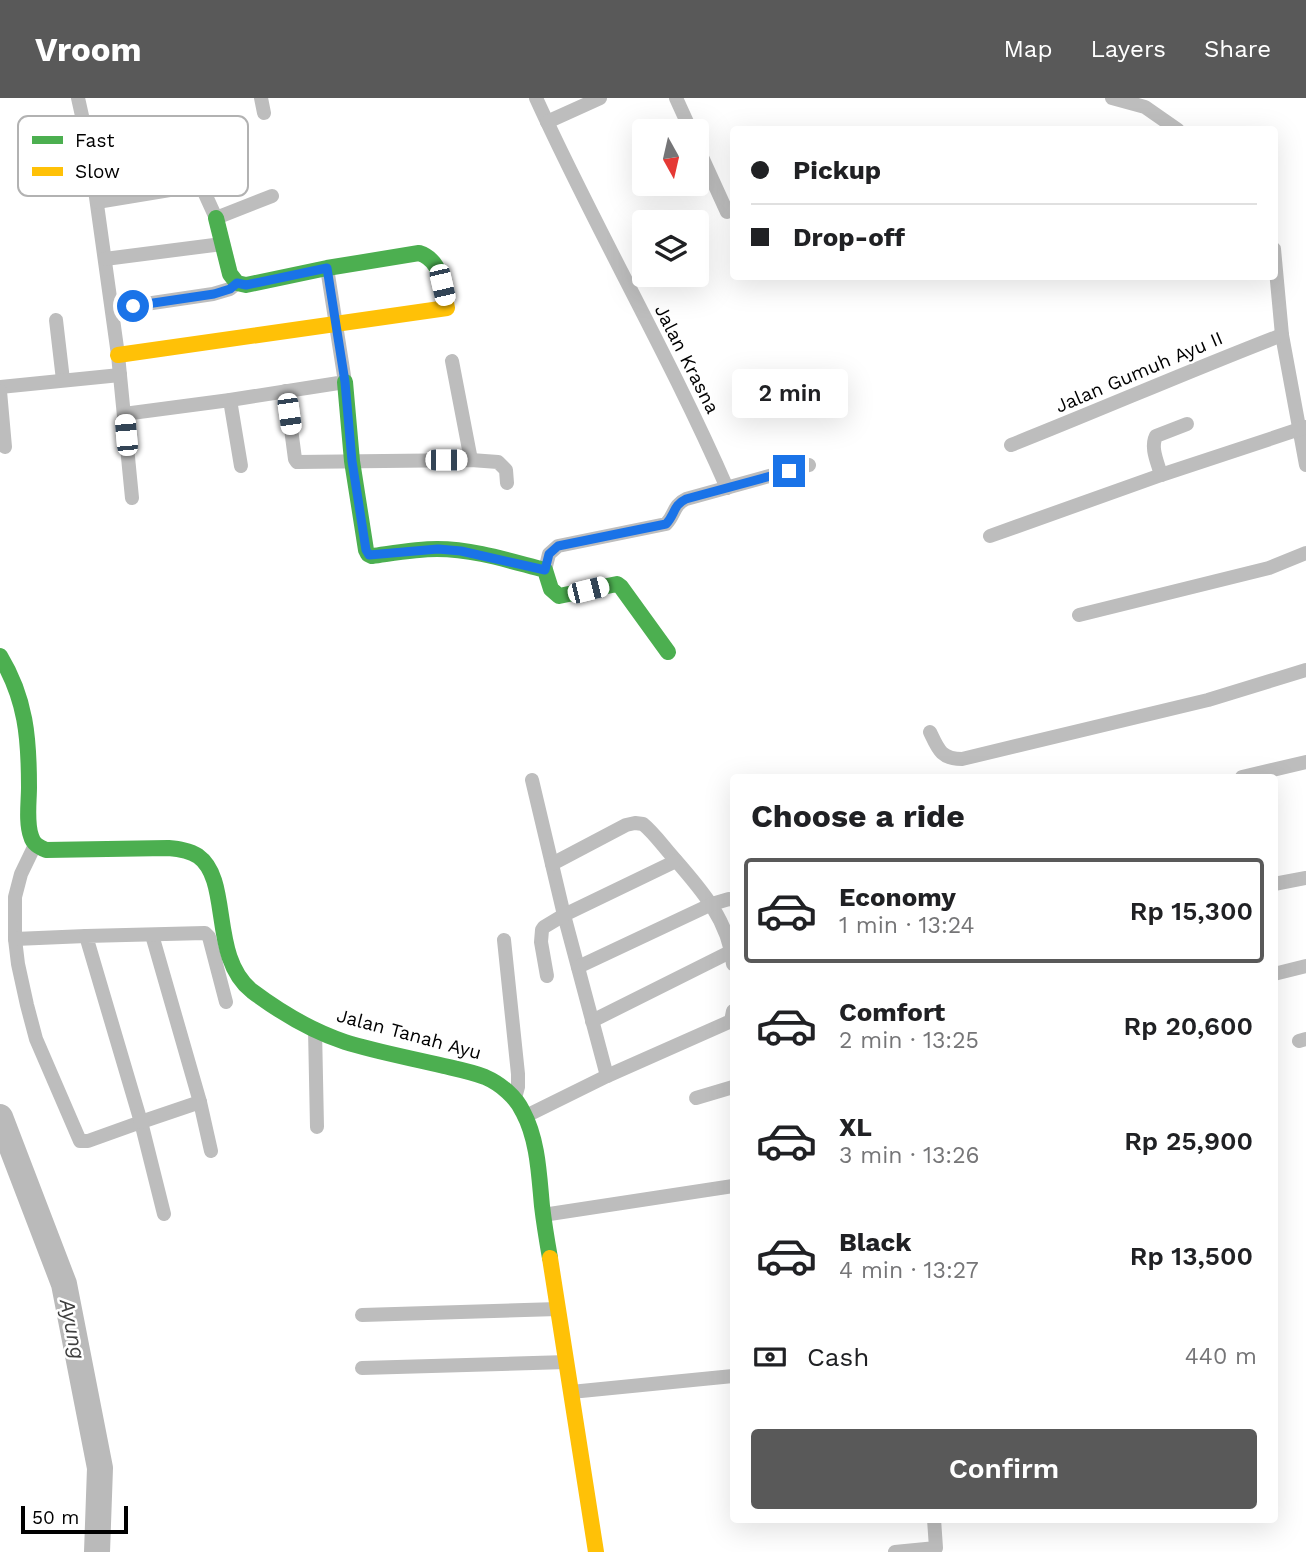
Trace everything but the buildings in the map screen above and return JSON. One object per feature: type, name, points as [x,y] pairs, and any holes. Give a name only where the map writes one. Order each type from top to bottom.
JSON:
[{"type":"street","points":[[78,98],[82,116]]},
{"type":"street","points":[[261,98],[264,113]]},
{"type":"street","name":"Jalan Krasna","points":[[536,98],[579,189],[703,432],[727,488]]},
{"type":"street","points":[[547,122],[600,98]]},
{"type":"street","points":[[676,98],[686,119]]},
{"type":"street","points":[[1112,98],[1145,107],[1172,126]]},
{"type":"street","points":[[709,173],[727,212]]},
{"type":"street","points":[[96,196],[118,355],[132,498]]},
{"type":"street","points":[[97,202],[133,196]]},
{"type":"street","points":[[118,355],[447,307],[437,264],[425,253],[327,268],[246,285],[237,283],[230,274],[216,218],[205,196]]},
{"type":"street","points":[[216,218],[272,196]]},
{"type":"street","points":[[105,259],[222,244]]},
{"type":"street","points":[[327,268],[345,382],[352,461],[369,555],[438,549],[461,551],[545,570]]},
{"type":"street","points":[[1277,280],[1282,335],[1303,428],[1306,465]]},
{"type":"street","points":[[112,309],[214,294],[230,289],[237,283]]},
{"type":"street","points":[[56,320],[63,380]]},
{"type":"street","name":"Jalan Gumuh Ayu II","points":[[1011,445],[1282,335]]},
{"type":"street","points":[[452,361],[471,460]]},
{"type":"street","points":[[5,447],[0,389],[120,374]]},
{"type":"street","points":[[124,414],[345,382]]},
{"type":"street","points":[[286,391],[297,462],[498,462],[506,470],[507,483]]},
{"type":"street","points":[[230,400],[241,466]]},
{"type":"street","points":[[1161,475],[1153,446],[1156,436],[1187,424]]},
{"type":"street","points":[[990,536],[1303,428]]},
{"type":"street","points":[[668,652],[619,585],[555,595],[545,570],[549,554],[558,546],[666,524],[681,501],[809,465]]},
{"type":"street","points":[[1079,615],[1269,568],[1306,553]]},
{"type":"street","points":[[0,656],[12,676],[22,709],[27,748],[29,829],[35,845],[21,874],[15,897],[15,939],[36,1039],[78,1139],[82,1142],[88,1141],[200,1102]]},
{"type":"street","points":[[930,732],[945,757],[962,759],[1208,700],[1306,670]]},
{"type":"street","points":[[1255,774],[1306,762]]},
{"type":"street","points":[[532,780],[564,915],[607,1076]]},
{"type":"street","points":[[552,864],[626,825],[635,823],[645,826],[712,904],[727,932],[730,944]]},
{"type":"street","name":"Jalan Tanah Ayu","points":[[35,845],[46,850],[162,848],[195,853],[210,869],[231,962],[240,980],[247,987],[275,1007],[315,1029],[344,1041],[485,1077],[515,1098],[526,1116],[538,1171],[596,1552]]},
{"type":"street","points":[[547,976],[541,942],[544,927],[676,861]]},
{"type":"street","points":[[1278,883],[1306,878]]},
{"type":"street","points":[[578,967],[712,904],[730,899]]},
{"type":"street","points":[[15,939],[205,933],[209,937],[226,1002]]},
{"type":"street","points":[[152,935],[200,1102],[211,1151]]},
{"type":"street","points":[[86,936],[141,1122],[164,1214]]},
{"type":"street","points":[[504,940],[518,1074],[515,1098]]},
{"type":"street","points":[[592,1021],[730,958]]},
{"type":"street","points":[[1278,973],[1306,966]]},
{"type":"street","points":[[526,1116],[730,1019]]},
{"type":"street","points":[[315,1029],[317,1127]]},
{"type":"street","points":[[696,1098],[730,1088]]},
{"type":"street","points":[[543,1215],[730,1186]]},
{"type":"street","points":[[362,1315],[558,1309]]},
{"type":"street","points":[[362,1368],[566,1362]]},
{"type":"street","points":[[571,1392],[730,1376]]},
{"type":"street","points":[[895,1552],[936,1550],[934,1523]]},
{"type":"waterway","name":"Ayung","points":[[0,1117],[64,1284],[100,1468],[97,1552]]},
{"type":"traffic: fast","points":[[216,218],[230,274],[237,283],[246,285],[419,253],[429,258],[436,266],[443,287]]},
{"type":"traffic: fast","points":[[345,382],[352,461],[368,554],[372,556],[437,549],[492,556],[545,570],[551,589],[559,596],[617,584],[668,652]]},
{"type":"traffic: fast","points":[[0,656],[16,688],[24,719],[28,752],[29,825],[35,843],[46,850],[168,848],[195,854],[208,867],[215,882],[230,959],[239,976],[252,991],[297,1020],[333,1038],[475,1074],[502,1087],[520,1106],[532,1134],[550,1258]]},
{"type":"traffic: slow","points":[[118,355],[447,308],[443,287]]},
{"type":"traffic: slow","points":[[550,1258],[596,1552]]},
{"type":"route","points":[[133,306],[214,294],[230,289],[237,283],[246,285],[327,268],[345,382],[352,461],[366,550],[372,556],[438,549],[493,557],[545,570],[549,554],[558,546],[666,524],[677,504],[686,499],[789,471]]}]
